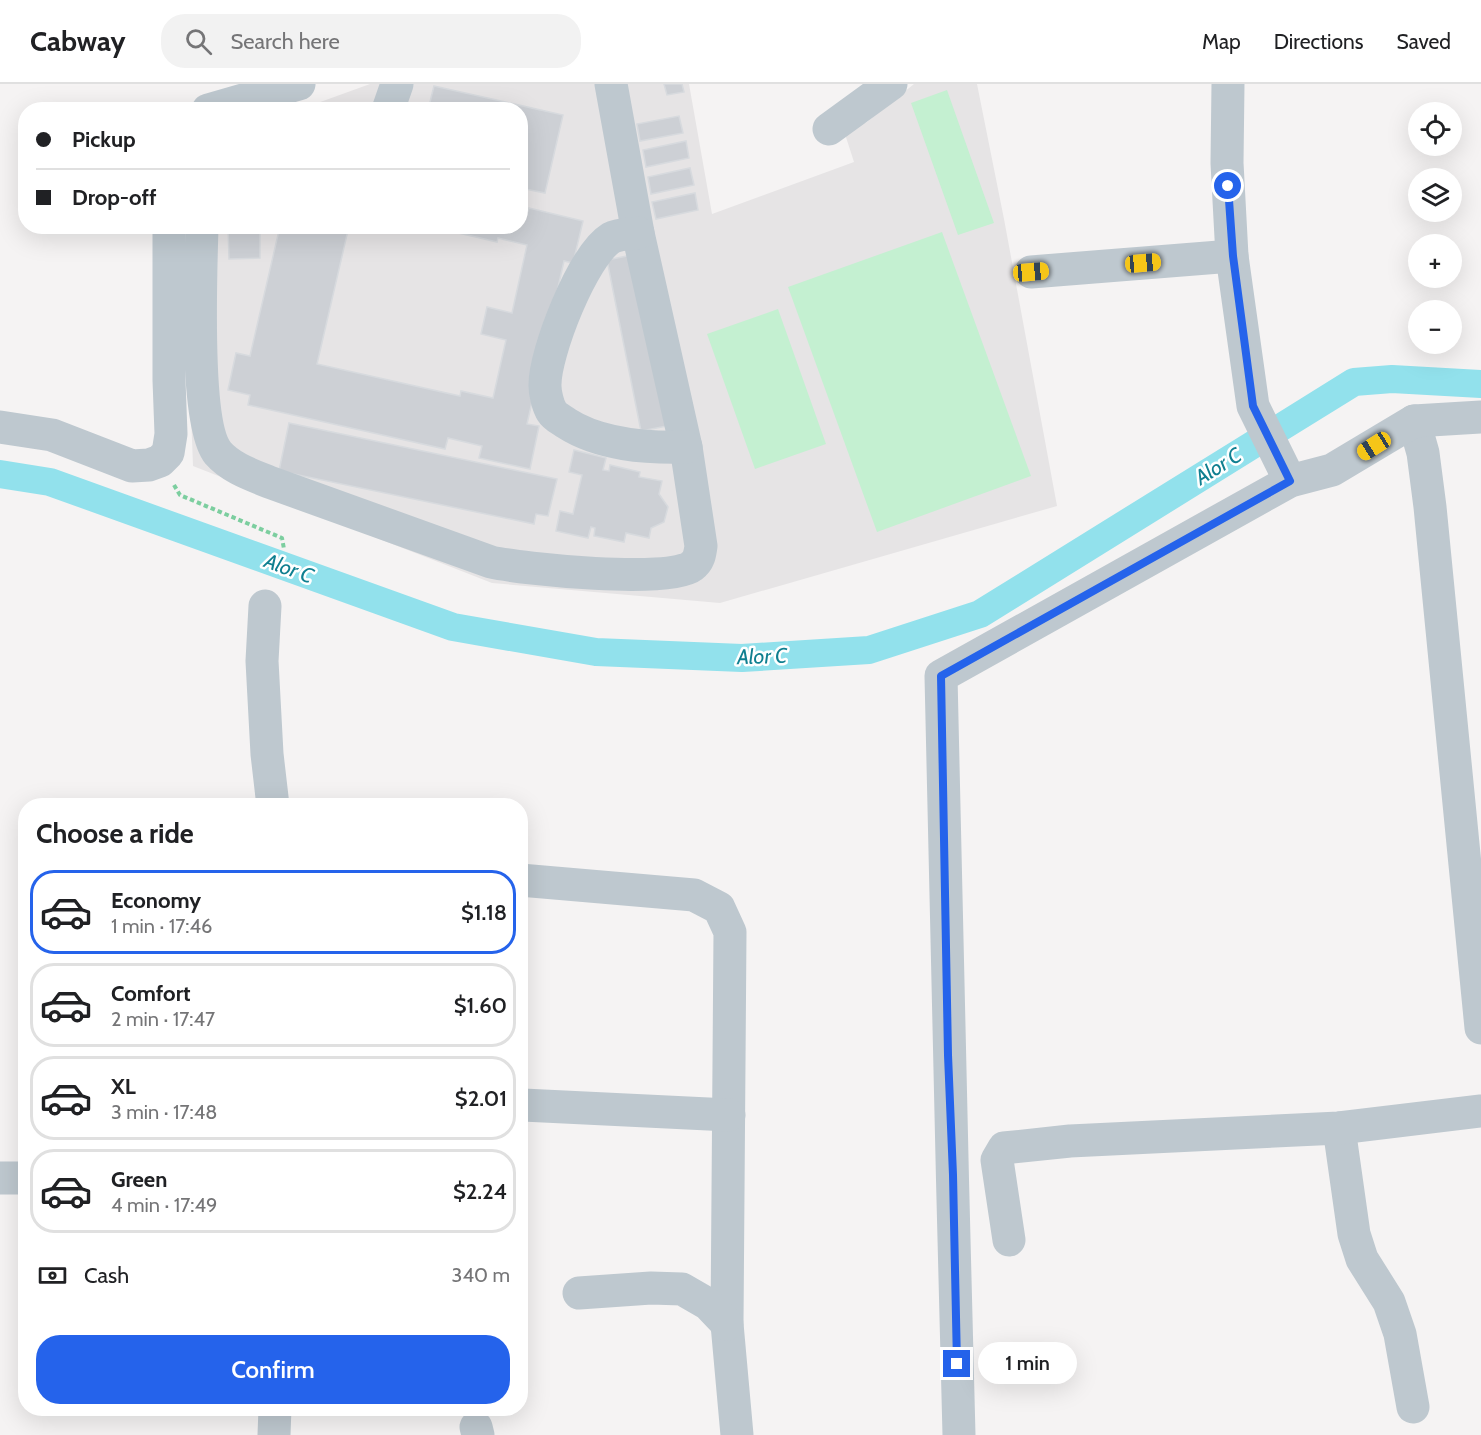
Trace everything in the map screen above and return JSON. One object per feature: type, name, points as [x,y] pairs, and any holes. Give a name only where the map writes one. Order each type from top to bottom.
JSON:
[{"type":"street","points":[[236,102],[299,84]]},
{"type":"street","points":[[391,102],[397,84]]},
{"type":"street","points":[[202,234],[201,374],[207,424],[211,441],[217,452],[241,470],[491,562],[519,568],[644,575],[673,573],[692,567],[700,557],[701,546],[686,447],[638,233],[611,84]]},
{"type":"street","points":[[829,129],[891,84]]},
{"type":"street","points":[[1228,84],[1227,163],[1233,256],[1253,406],[1286,474]]},
{"type":"street","points":[[638,233],[612,237],[588,266],[567,304],[546,374],[544,389],[553,414],[576,429],[622,444],[657,448],[686,447]]},
{"type":"street","points":[[0,427],[52,435],[132,466],[149,465],[160,461],[168,453],[171,434],[169,234]]},
{"type":"street","points":[[1031,272],[1233,256]]},
{"type":"street","points":[[958,1435],[941,676],[1286,474],[1332,470],[1414,421],[1481,417]]},
{"type":"street","points":[[1414,421],[1423,453],[1430,507],[1481,1028]]},
{"type":"street","points":[[265,606],[262,661],[267,754],[272,798]]},
{"type":"street","points":[[528,881],[694,895],[719,908],[730,932],[727,1324],[736,1435]]},
{"type":"street","points":[[528,1105],[729,1115]]},
{"type":"street","points":[[1009,1240],[997,1160],[1004,1148],[1070,1141],[1339,1128],[1481,1111]]},
{"type":"street","points":[[1339,1128],[1353,1234],[1362,1258],[1389,1302],[1400,1334],[1413,1407]]},
{"type":"street","points":[[0,1178],[18,1178]]},
{"type":"street","points":[[579,1293],[651,1288],[682,1289],[708,1304],[727,1324]]},
{"type":"street","points":[[273,1435],[274,1416]]},
{"type":"path","points":[[160,461],[180,495],[282,538],[284,549]]},
{"type":"shaded area","points":[[370,84],[689,84],[712,214],[854,162],[844,131],[867,122],[914,84],[977,84],[1057,506],[720,603],[492,583],[193,466],[184,234],[528,234],[528,102],[320,102]]},
{"type":"green space","points":[[947,90],[994,223],[958,235],[911,103]]},
{"type":"green space","points":[[942,232],[1031,476],[877,532],[788,287]]},
{"type":"green space","points":[[778,309],[826,444],[755,469],[707,334]]},
{"type":"building","points":[[664,84],[682,84],[684,92],[667,95]]},
{"type":"building","points":[[434,86],[505,102],[430,102]]},
{"type":"building","points":[[528,107],[563,115],[545,193],[528,190]]},
{"type":"building","points":[[679,116],[683,133],[640,141],[637,124]]},
{"type":"building","points":[[686,141],[689,158],[646,167],[643,150]]},
{"type":"building","points":[[690,168],[694,185],[651,194],[648,177]]},
{"type":"building","points":[[695,193],[698,210],[656,219],[652,202]]},
{"type":"building","points":[[529,208],[583,221],[573,263],[564,261],[527,424],[539,426],[530,469],[479,458],[482,446],[448,438],[445,449],[248,405],[250,395],[228,390],[236,353],[250,356],[278,234],[347,234],[317,364],[460,396],[461,391],[493,398],[506,340],[481,334],[487,307],[512,313],[527,245],[498,238],[497,242],[463,234],[528,234]]},
{"type":"building","points":[[228,234],[260,234],[260,258],[229,259]]},
{"type":"building","points":[[632,255],[667,426],[641,431],[607,260]]},
{"type":"building","points":[[289,423],[557,479],[548,516],[536,514],[534,524],[279,471]]},
{"type":"building","points":[[574,450],[606,458],[603,470],[609,471],[610,465],[640,472],[639,477],[662,481],[659,494],[668,507],[664,522],[651,528],[649,538],[626,533],[624,542],[594,536],[595,528],[591,527],[588,538],[556,531],[560,511],[573,514],[582,475],[569,472]]},
{"type":"waterway","name":"Alor C","points":[[0,474],[50,482],[453,627],[596,652],[742,658],[869,650],[980,614],[1354,382],[1392,379],[1481,384]]},
{"type":"route","points":[[957,1364],[948,1055],[941,676],[1290,481],[1253,406],[1233,256],[1228,186]]}]
